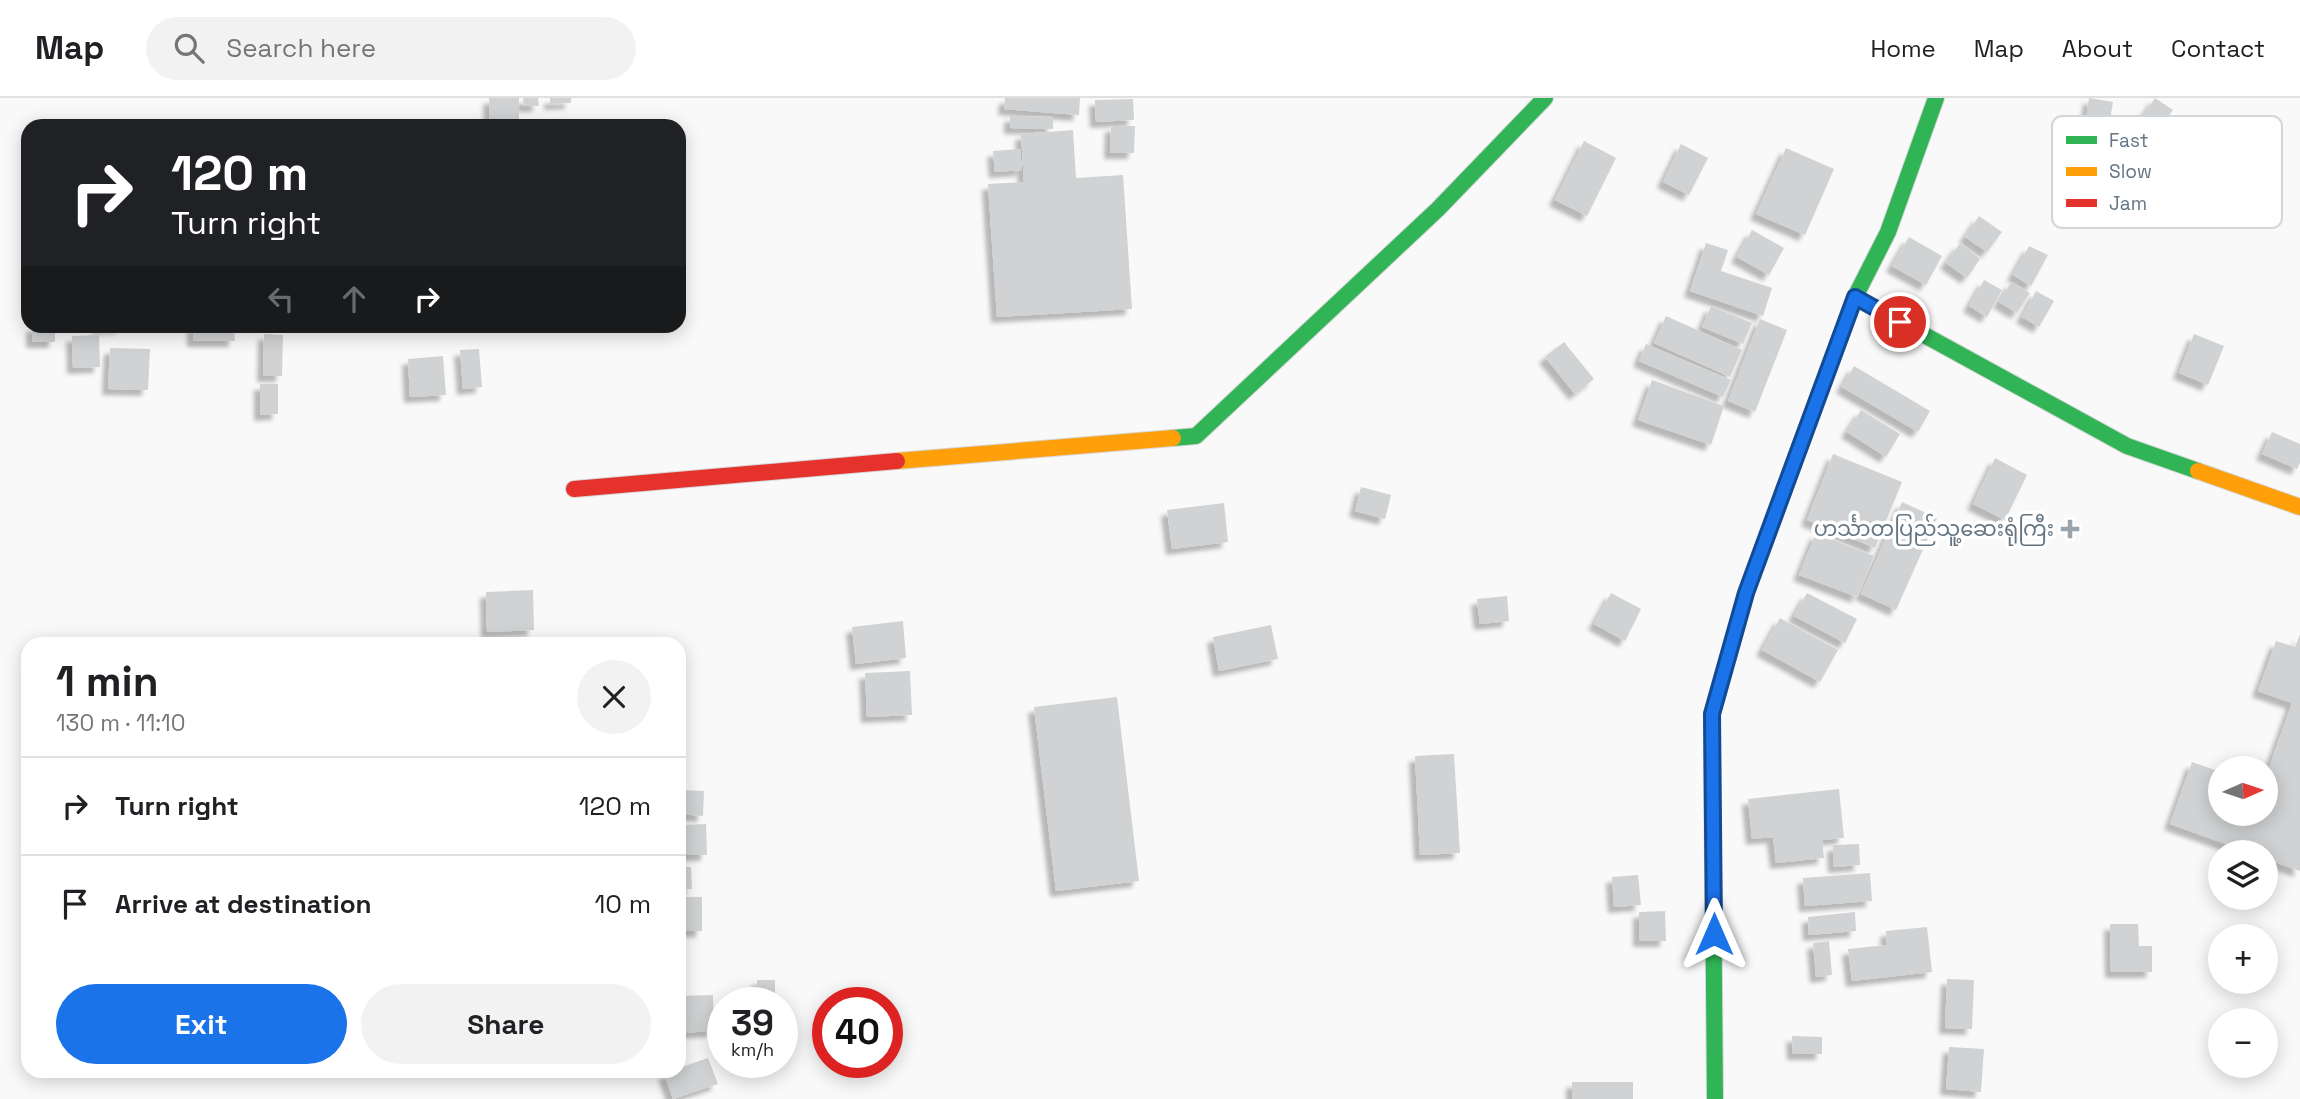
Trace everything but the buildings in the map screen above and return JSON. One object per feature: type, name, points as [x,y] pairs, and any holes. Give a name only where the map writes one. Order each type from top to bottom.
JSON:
[{"type":"street","points":[[574,489],[1196,436],[1438,209],[1545,98]]},
{"type":"street","points":[[1715,1099],[1712,714],[1746,593],[1855,297],[1888,232],[1936,98]]},
{"type":"street","points":[[1855,297],[2127,446],[2300,507]]},
{"type":"traffic: fast","points":[[1173,438],[1196,436],[1438,209],[1545,98]]},
{"type":"traffic: fast","points":[[1789,476],[1855,297],[1888,232],[1936,98]]},
{"type":"traffic: fast","points":[[1855,297],[2127,446],[2198,471]]},
{"type":"traffic: fast","points":[[1712,750],[1715,1099]]},
{"type":"traffic: slow","points":[[897,461],[1173,438]]},
{"type":"traffic: slow","points":[[2198,471],[2300,507]]},
{"type":"traffic: jam","points":[[574,489],[897,461]]},
{"type":"traffic: jam","points":[[1712,750],[1712,714],[1746,593],[1789,476]]},
{"type":"place","name":"ဟင်္သာတပြည်သူ့ဆေးရုံကြီး","points":[[2070,529]]},
{"type":"route","points":[[1714,934],[1712,714],[1746,593],[1855,297],[1900,322]]}]
